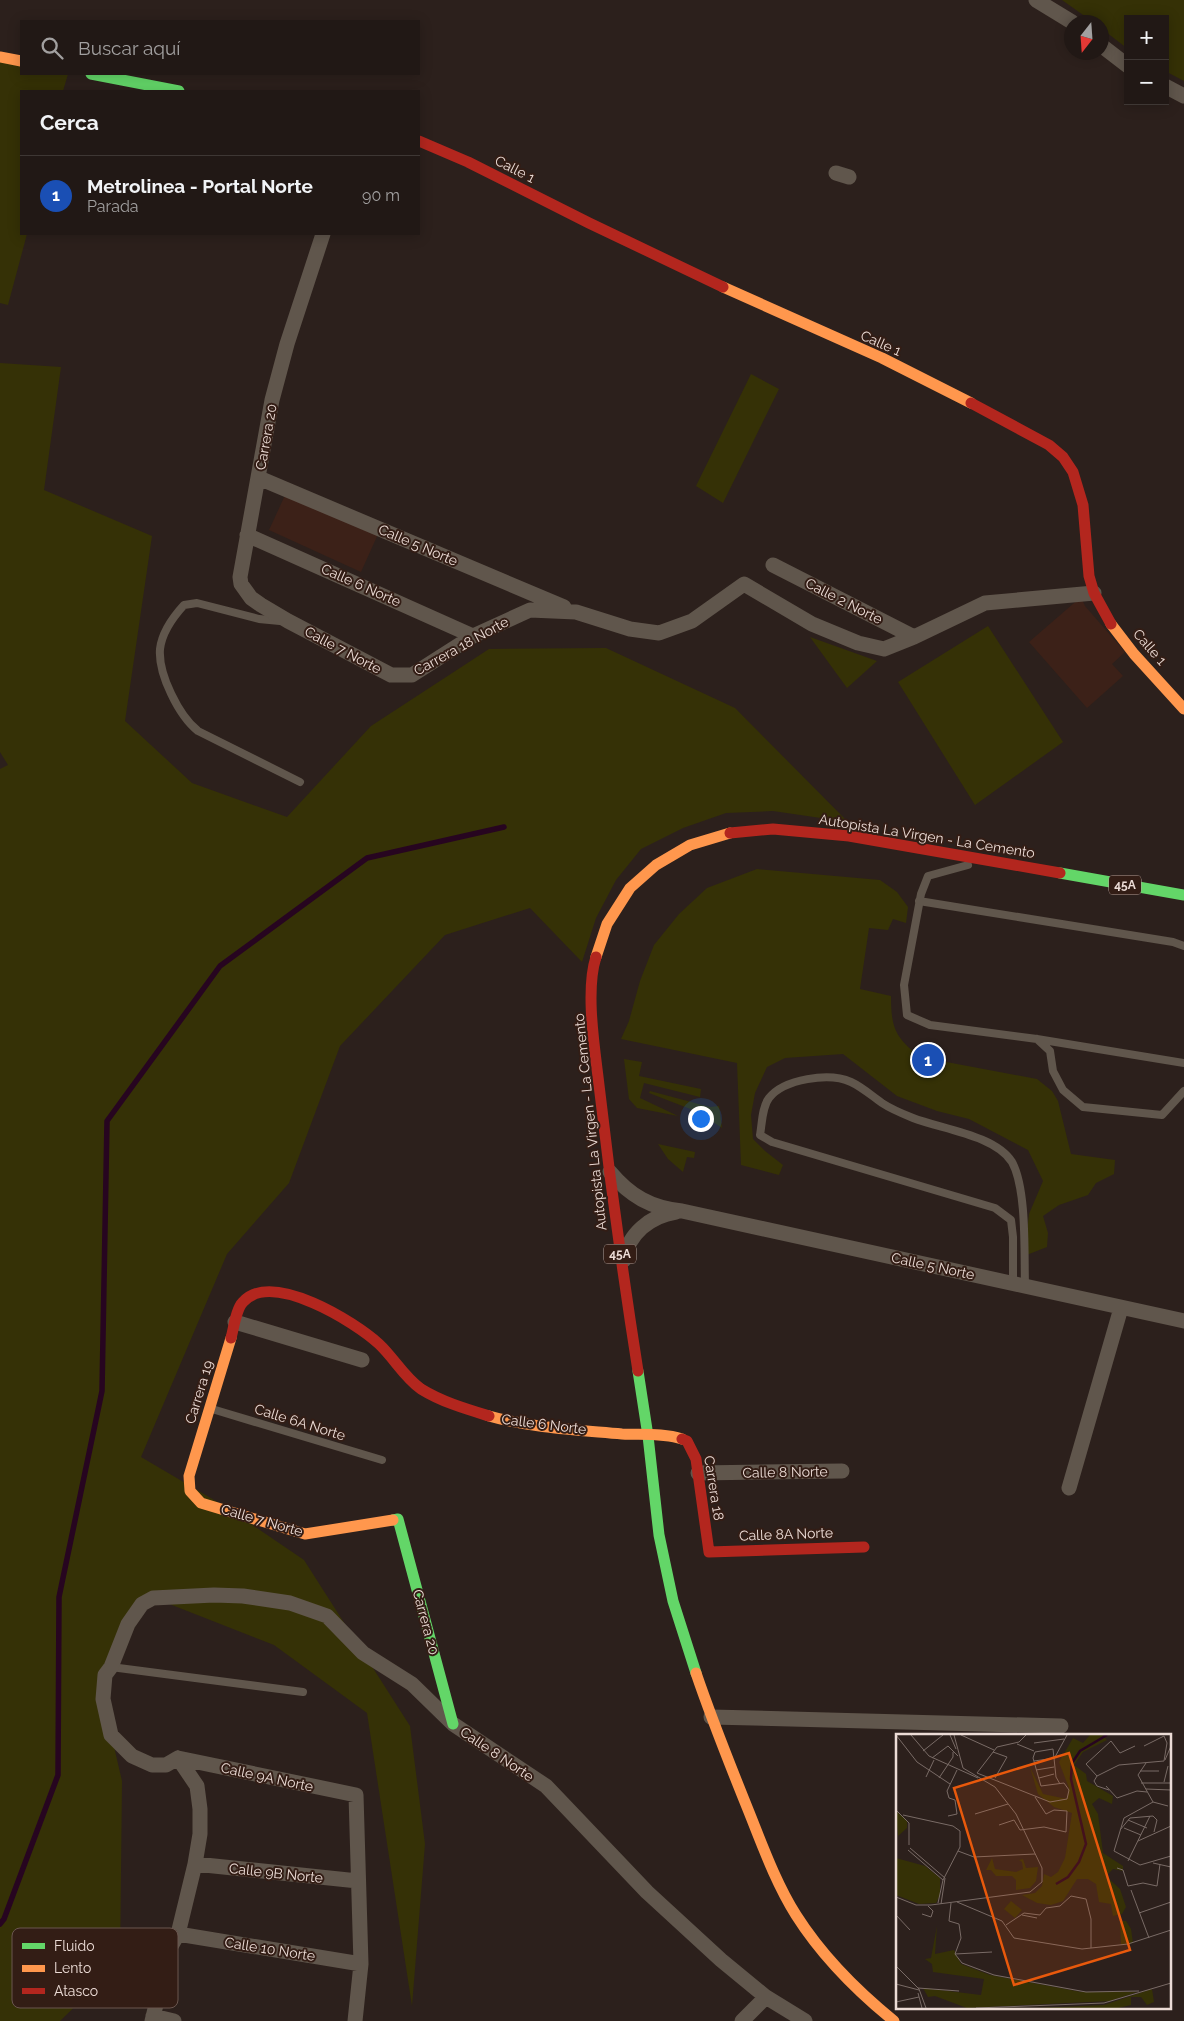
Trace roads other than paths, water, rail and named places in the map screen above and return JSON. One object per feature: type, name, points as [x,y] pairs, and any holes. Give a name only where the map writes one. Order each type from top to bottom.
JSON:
[{"type":"street","points":[[1036,0],[1064,17]]},
{"type":"street","points":[[1109,51],[1124,63]]},
{"type":"street","points":[[0,57],[20,61]]},
{"type":"street","points":[[96,75],[174,90]]},
{"type":"street","points":[[1169,88],[1184,96]]},
{"type":"street","name":"Calle 1","points":[[420,141],[444,150],[582,220],[717,284],[935,384],[1051,445],[1069,464],[1080,487],[1085,550],[1094,593],[1101,609],[1120,636],[1184,708]]},
{"type":"street","name":"Carrera 20","points":[[288,621],[251,598],[241,584],[240,577],[272,400],[287,344],[323,235]]},
{"type":"street","name":"Calle 5 Norte","points":[[259,478],[576,612]]},
{"type":"street","name":"Calle 6 Norte","points":[[247,535],[473,636]]},
{"type":"street","name":"Calle 2 Norte","points":[[773,565],[914,637]]},
{"type":"street","name":"Carrera 18 Norte","points":[[399,675],[412,675],[473,636],[530,610],[576,612],[630,629],[659,633],[692,620],[744,584],[812,624],[858,643],[884,649],[914,637]]},
{"type":"street","points":[[914,637],[985,603],[1094,593]]},
{"type":"street","name":"Calle 7 Norte","points":[[288,621],[391,675],[399,675]]},
{"type":"street","name":"Autopista La Virgen - La Cemento","points":[[894,2021],[871,2002],[826,1956],[796,1915],[772,1868],[711,1716],[673,1601],[659,1535],[648,1436],[622,1271],[592,1020],[593,967],[608,924],[630,888],[656,865],[690,845],[731,833],[773,829],[849,836],[1184,895]]},
{"type":"street","name":"Calle 5 Norte","points":[[610,1172],[634,1196],[649,1204],[665,1209],[682,1211],[1184,1321]]},
{"type":"street","name":"Calle 5 Norte","points":[[622,1271],[625,1252],[634,1236],[647,1222],[664,1214],[682,1211]]},
{"type":"street","name":"Calle 6 Norte","points":[[241,1303],[256,1292],[277,1292],[300,1297],[345,1320],[374,1340],[420,1388],[449,1402],[501,1420],[648,1436]]},
{"type":"street","name":"Carrera 19","points":[[190,1491],[189,1476],[241,1303]]},
{"type":"street","points":[[1069,1488],[1120,1308]]},
{"type":"street","points":[[235,1322],[362,1360]]},
{"type":"street","name":"Carrera 18","points":[[648,1436],[676,1436],[687,1441],[696,1459],[708,1552]]},
{"type":"street","name":"Calle 8 Norte","points":[[698,1472],[842,1471]]},
{"type":"street","name":"Calle 7 Norte","points":[[190,1491],[202,1503],[305,1534],[398,1519]]},
{"type":"street","name":"Carrera 20","points":[[398,1519],[453,1724]]},
{"type":"street","name":"Calle 8A Norte","points":[[708,1552],[864,1547]]},
{"type":"street","name":"Calle 8 Norte","points":[[111,1667],[128,1624],[142,1604],[153,1598],[214,1595],[243,1596],[290,1603],[327,1616],[363,1653],[412,1684],[453,1724],[546,1786],[647,1892],[721,1960],[766,1997],[805,2021]]},
{"type":"street","points":[[111,1667],[105,1675],[103,1699],[111,1735],[132,1756],[152,1765],[166,1765],[178,1758],[194,1779],[198,1792],[200,1834],[195,1864],[178,1934]]},
{"type":"street","points":[[711,1716],[1061,1726]]},
{"type":"street","name":"Calle 9A Norte","points":[[178,1758],[356,1795],[358,1881]]},
{"type":"street","name":"Calle 9B Norte","points":[[195,1864],[358,1881]]},
{"type":"street","points":[[355,2021],[361,1964],[358,1881]]},
{"type":"street","name":"Calle 10 Norte","points":[[178,1934],[361,1964]]},
{"type":"street","points":[[742,2021],[766,1997]]},
{"type":"street","points":[[151,2019],[174,2021]]},
{"type":"lane","points":[[288,621],[259,619],[197,603],[184,605],[167,628],[160,648],[161,664],[171,693],[189,724],[198,732],[300,782]]},
{"type":"lane","points":[[989,861],[936,872],[928,876],[920,902],[904,985],[907,1015],[930,1025],[1036,1039],[1184,1063]]},
{"type":"lane","points":[[920,902],[1173,942],[1184,946]]},
{"type":"lane","points":[[1036,1039],[1050,1051],[1053,1071],[1063,1090],[1083,1107],[1162,1114],[1184,1091]]},
{"type":"lane","points":[[827,1078],[849,1081],[884,1105],[913,1118],[975,1137],[1002,1150],[1012,1163],[1022,1194],[1019,1285],[1011,1220],[995,1208],[772,1142],[760,1135],[768,1099],[784,1086],[803,1080],[827,1078]]},
{"type":"lane","name":"Calle 6A Norte","points":[[210,1408],[382,1460]]},
{"type":"lane","points":[[111,1667],[303,1692]]},
{"type":"waterway","points":[[0,1924],[4,1919],[58,1775],[59,1597],[102,1391],[107,1121],[220,966],[367,858],[504,827]]},
{"type":"place","name":"Metrolinea - Portal Norte","points":[[928,1060]]}]
